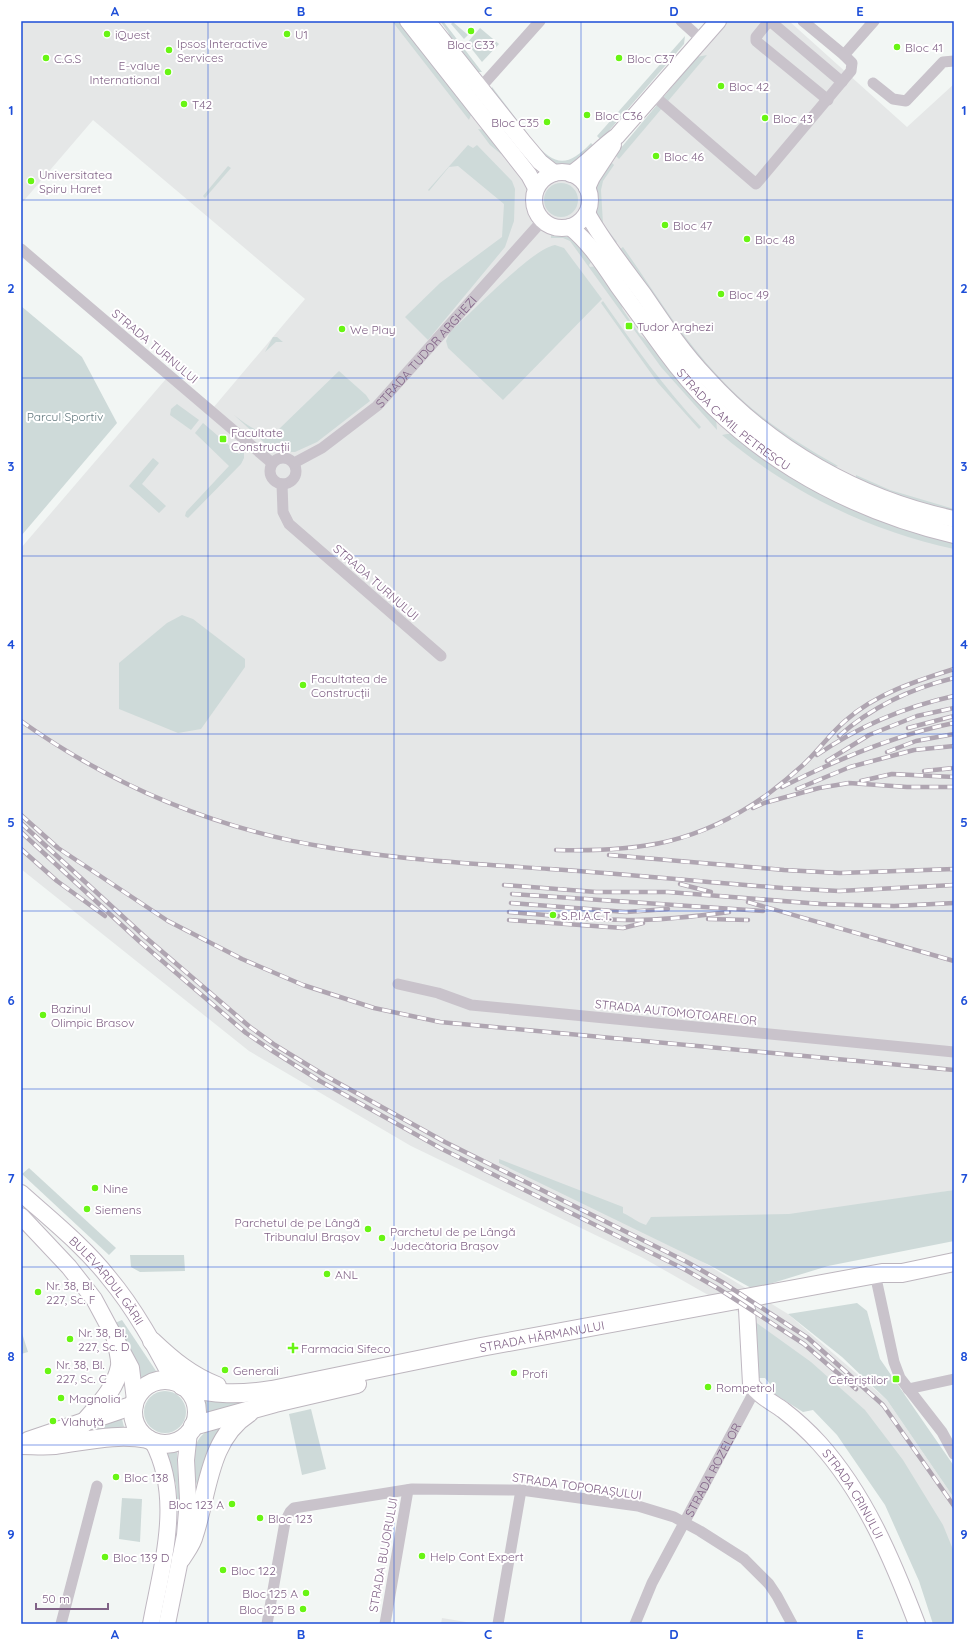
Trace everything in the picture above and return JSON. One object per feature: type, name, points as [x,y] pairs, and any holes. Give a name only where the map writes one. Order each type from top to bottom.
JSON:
[{"type":"main road","name":"STRADA HĂRMANULUI","points":[[191,1429],[262,1406],[428,1369],[877,1283],[902,1273],[954,1262]]},
{"type":"main road","name":"STRADA HĂRMANULUI","points":[[178,1384],[216,1394],[272,1390],[488,1345],[882,1273],[902,1273]]},
{"type":"main road","points":[[83,1424],[102,1403],[117,1377],[120,1365],[116,1339]]},
{"type":"main road","points":[[152,1341],[194,1376],[238,1393]]},
{"type":"main road","points":[[21,1444],[54,1445],[106,1437],[131,1436],[150,1441],[166,1444],[179,1441],[191,1429],[196,1413],[194,1400],[178,1384],[162,1381],[149,1385],[139,1394],[134,1403],[134,1422],[138,1430],[150,1441]]},
{"type":"main road","points":[[21,1444],[50,1432],[83,1424],[134,1403]]},
{"type":"main road","points":[[181,1559],[194,1537],[216,1454],[224,1436],[240,1419],[262,1406]]},
{"type":"street","points":[[408,21],[507,146],[536,188]]},
{"type":"street","points":[[427,21],[534,156],[554,173]]},
{"type":"street","points":[[480,88],[540,21]]},
{"type":"street","points":[[681,21],[702,40]]},
{"type":"street","points":[[587,188],[592,177],[618,136],[718,21]]},
{"type":"street","points":[[828,100],[756,41],[756,37],[770,21],[842,82]]},
{"type":"street","points":[[653,95],[756,184],[828,100],[853,67],[852,63],[844,55],[803,21]]},
{"type":"street","points":[[844,55],[874,21]]},
{"type":"street","points":[[873,83],[893,99],[906,102],[942,62],[954,60]]},
{"type":"street","points":[[571,174],[581,167],[602,146],[618,136]]},
{"type":"street","points":[[554,173],[571,174],[579,178],[587,188],[590,198],[587,213],[577,224],[570,227],[553,228],[542,221],[535,211],[533,204],[536,188],[540,181],[554,173]]},
{"type":"street","name":"STRADA CAMIL PETRESCU","points":[[587,213],[598,231],[688,358],[724,398],[745,416],[799,455],[859,488],[914,509],[954,519]]},
{"type":"street","name":"STRADA TUDOR ARGHEZI","points":[[294,463],[322,448],[377,406],[542,221]]},
{"type":"street","name":"STRADA CAMIL PETRESCU","points":[[570,227],[581,236],[600,260],[676,366],[708,401],[741,432],[788,467],[821,487],[892,518],[954,535]]},
{"type":"street","name":"STRADA TURNULUI","points":[[21,249],[272,463]]},
{"type":"street","points":[[283,458],[294,463],[296,472],[294,478],[287,483],[282,484],[275,481],[270,474],[272,463],[283,458]]},
{"type":"street","name":"STRADA TURNULUI","points":[[282,484],[283,512],[289,524],[441,656]]},
{"type":"street","name":"STRADA AUTOMOTOARELOR","points":[[398,984],[444,994],[471,1005],[954,1052]]},
{"type":"street","name":"BULEVARDUL GĂRII","points":[[21,1193],[79,1246],[109,1277],[152,1341],[178,1384]]},
{"type":"street","name":"BULEVARDUL GĂRII","points":[[21,1216],[64,1262],[94,1299],[131,1368],[134,1403]]},
{"type":"street","points":[[877,1283],[894,1362],[900,1378],[942,1432],[954,1454]]},
{"type":"street","points":[[747,1309],[751,1384],[755,1390]]},
{"type":"street","points":[[908,1389],[954,1379]]},
{"type":"street","name":"STRADA ROZELOR","points":[[635,1624],[652,1583],[755,1390]]},
{"type":"street","name":"STRADA CRINULUI","points":[[755,1390],[783,1410],[809,1432],[826,1451],[843,1474],[874,1525],[917,1624]]},
{"type":"street","points":[[167,1624],[181,1559],[188,1499],[186,1460],[191,1429]]},
{"type":"street","points":[[150,1441],[159,1454],[165,1475],[170,1505],[164,1555],[151,1624]]},
{"type":"street","points":[[61,1624],[97,1486]]},
{"type":"street","name":"STRADA TOPORAȘULUI","points":[[267,1624],[285,1522],[290,1512],[301,1506],[408,1490],[521,1490],[638,1506],[662,1513],[684,1523],[728,1548],[758,1572],[777,1596],[792,1624]]},
{"type":"street","name":"STRADA BUJORULUI","points":[[385,1624],[408,1490]]},
{"type":"street","points":[[498,1624],[521,1490]]},
{"type":"shaded area","points":[[21,21],[412,21],[536,179],[549,174],[570,173],[576,174],[592,186],[726,21],[789,21],[907,127],[954,84],[954,1190],[722,1230],[649,1229],[788,1314],[887,1400],[954,1498],[954,1564],[754,1321],[643,1258],[411,1146],[249,1051],[21,869],[21,548],[171,373],[213,408],[305,299],[93,120],[21,204]]},
{"type":"shaded area","points":[[442,1618],[478,1624],[441,1624]]},
{"type":"green space","points":[[392,21],[400,21],[470,110],[471,115],[469,120]]},
{"type":"green space","points":[[440,21],[443,21],[482,72],[475,72],[453,44],[448,32]]},
{"type":"green space","points":[[453,22],[468,35],[464,39],[451,24]]},
{"type":"green space","points":[[480,28],[499,44],[482,62],[467,43]]},
{"type":"green space","points":[[685,36],[684,44],[601,140],[597,136]]},
{"type":"green space","points":[[707,55],[619,159],[615,155],[697,57]]},
{"type":"green space","points":[[492,87],[528,134],[524,137],[491,90]]},
{"type":"green space","points":[[478,129],[486,130],[504,153],[501,154],[490,145]]},
{"type":"green space","points":[[533,141],[548,156],[562,161],[568,160],[575,156],[591,143],[595,147],[575,162],[561,167],[555,165],[530,143]]},
{"type":"green space","points":[[468,145],[473,148],[477,145],[512,181],[515,189],[514,221],[505,247],[428,340],[405,317],[440,283],[502,237],[504,204],[458,166],[449,167],[429,191],[428,190]]},
{"type":"green space","points":[[610,161],[614,165],[603,181],[601,190],[603,224],[617,242],[613,245],[597,218],[596,185]]},
{"type":"green space","points":[[228,166],[231,168],[205,198],[203,196]]},
{"type":"green space","points":[[558,183],[564,183],[573,188],[577,194],[577,206],[573,212],[564,217],[558,217],[549,212],[544,203],[544,197],[549,188]]},
{"type":"green space","points":[[551,235],[559,235],[570,238],[579,244],[593,259],[589,265],[590,267],[598,266],[618,295],[623,310],[640,335],[656,348],[716,418],[717,430],[661,367],[570,241],[563,238],[551,238]]},
{"type":"green space","points":[[555,245],[564,248],[602,299],[503,400],[448,348],[446,341],[450,332],[517,269],[532,257]]},
{"type":"green space","points":[[623,247],[693,346],[732,391],[776,427],[838,466],[832,468],[796,448],[715,381],[619,250]]},
{"type":"green space","points":[[603,301],[662,382],[701,427],[699,429],[658,383],[601,303]]},
{"type":"green space","name":"Parcul Sportiv","points":[[21,306],[82,357],[117,423],[21,536]]},
{"type":"green space","points":[[273,337],[277,337],[283,342],[276,342],[265,352]]},
{"type":"green space","points":[[339,371],[366,395],[370,401],[317,442],[295,452],[287,452],[268,446],[234,415],[259,431],[271,432],[278,430]]},
{"type":"green space","points":[[177,404],[199,420],[191,430],[170,415],[171,409]]},
{"type":"green space","points":[[203,423],[239,454],[244,450],[244,458],[241,464],[188,518],[185,516],[186,512],[229,466],[195,433]]},
{"type":"green space","points":[[733,434],[954,541],[954,549],[891,531],[861,520],[831,506],[774,474],[722,435]]},
{"type":"green space","points":[[153,458],[159,463],[142,484],[166,506],[159,513],[129,486]]},
{"type":"green space","points":[[856,475],[890,490],[954,509],[954,514],[921,505],[856,478]]},
{"type":"green space","points":[[182,615],[193,619],[245,659],[245,667],[201,729],[178,733],[119,709],[119,663],[167,623]]},
{"type":"green space","points":[[499,1159],[623,1207],[623,1213],[646,1225],[651,1217],[789,1214],[954,1190],[954,1241],[828,1266],[753,1289],[715,1268],[499,1163]]},
{"type":"green space","points":[[29,1168],[116,1248],[109,1255],[22,1174]]},
{"type":"green space","points":[[130,1255],[184,1255],[185,1271],[140,1272],[131,1267]]},
{"type":"green space","points":[[857,1303],[867,1311],[880,1359],[954,1466],[954,1498],[887,1400],[842,1357],[788,1314]]},
{"type":"green space","points":[[122,1320],[156,1371],[140,1380],[115,1323]]},
{"type":"green space","points":[[754,1321],[811,1362],[865,1410],[903,1460],[943,1525],[954,1552],[954,1624],[933,1624],[919,1581],[885,1505],[837,1435],[813,1410],[803,1412],[773,1393],[774,1389],[765,1378],[757,1378]]},
{"type":"green space","points":[[21,1330],[28,1352],[21,1354]]},
{"type":"green space","points":[[165,1391],[180,1397],[186,1412],[180,1427],[165,1433],[150,1427],[144,1412],[150,1397]]},
{"type":"green space","points":[[265,1398],[208,1415],[205,1401],[215,1402]]},
{"type":"green space","points":[[311,1409],[326,1469],[302,1475],[289,1414]]},
{"type":"green space","points":[[122,1419],[125,1431],[76,1433]]},
{"type":"green space","points":[[223,1424],[200,1491],[194,1473],[196,1444],[204,1434]]},
{"type":"green space","points":[[177,1452],[181,1514],[178,1514],[176,1484],[165,1454]]},
{"type":"green space","points":[[122,1498],[142,1499],[140,1542],[119,1539]]},
{"type":"railway","points":[[556,850],[614,849],[667,842],[717,824],[742,811],[777,787],[803,765],[834,731],[869,703],[896,689],[954,669]]},
{"type":"railway","points":[[839,736],[865,716],[893,700],[923,687],[954,678]]},
{"type":"railway","points":[[817,755],[849,735],[882,719],[917,706],[954,696]]},
{"type":"railway","points":[[827,761],[869,735],[917,716],[954,708]]},
{"type":"railway","points":[[908,728],[954,716]]},
{"type":"railway","points":[[21,721],[56,745],[93,766],[130,785],[169,802],[248,830],[331,848],[385,856],[440,861],[608,873],[783,888],[839,891],[954,885]]},
{"type":"railway","points":[[782,787],[823,767],[887,741],[954,723]]},
{"type":"railway","points":[[887,752],[916,741],[954,734]]},
{"type":"railway","points":[[797,789],[850,767],[914,750],[954,746]]},
{"type":"railway","points":[[924,771],[954,768]]},
{"type":"railway","points":[[861,781],[892,774],[954,777]]},
{"type":"railway","points":[[753,808],[764,803],[819,788],[849,783],[907,787],[954,787]]},
{"type":"railway","points":[[21,815],[58,848],[168,921],[242,959],[303,985],[374,1008],[440,1022],[954,1070]]},
{"type":"railway","points":[[21,823],[144,936],[250,1027],[275,1045],[324,1075],[445,1142],[687,1262],[722,1282],[808,1338],[883,1405],[954,1506]]},
{"type":"railway","points":[[21,832],[139,941],[246,1033],[271,1050],[320,1081],[442,1149],[684,1269],[719,1289],[804,1344],[856,1389]]},
{"type":"railway","points":[[21,849],[57,881],[105,916]]},
{"type":"railway","points":[[609,855],[784,870],[840,873],[954,869]]},
{"type":"railway","points":[[680,884],[711,892]]},
{"type":"railway","points":[[504,885],[596,892],[668,892],[821,904],[894,906],[954,903]]},
{"type":"railway","points":[[512,894],[763,911]]},
{"type":"railway","points":[[748,902],[954,961]]},
{"type":"railway","points":[[511,903],[626,912],[668,909]]},
{"type":"railway","points":[[509,912],[619,920],[671,919],[729,912]]},
{"type":"railway","points":[[708,919],[748,920]]},
{"type":"railway","points":[[509,920],[623,928],[643,923]]},
{"type":"place","name":"Bloc C33","points":[[471,31]]},
{"type":"place","name":"iQuest","points":[[107,34]]},
{"type":"place","name":"U1","points":[[287,34]]},
{"type":"place","name":"Bloc 41","points":[[897,47]]},
{"type":"place","name":"Ipsos Interactive Services","points":[[169,50]]},
{"type":"place","name":"C.G.S","points":[[46,58]]},
{"type":"place","name":"Bloc C37","points":[[619,58]]},
{"type":"place","name":"E-value International","points":[[168,72]]},
{"type":"place","name":"Bloc 42","points":[[721,86]]},
{"type":"place","name":"T42","points":[[184,104]]},
{"type":"place","name":"Bloc C36","points":[[587,115]]},
{"type":"place","name":"Bloc 43","points":[[765,118]]},
{"type":"place","name":"Bloc C35","points":[[547,122]]},
{"type":"place","name":"Bloc 46","points":[[656,156]]},
{"type":"place","name":"Universitatea Spiru Haret","points":[[31,181]]},
{"type":"place","name":"Bloc 47","points":[[665,225]]},
{"type":"place","name":"Bloc 48","points":[[747,239]]},
{"type":"place","name":"Bloc 49","points":[[721,294]]},
{"type":"place","name":"Tudor Arghezi","points":[[629,326]]},
{"type":"place","name":"We Play","points":[[342,329]]},
{"type":"place","name":"Facultate Construcții","points":[[223,439]]},
{"type":"place","name":"Facultatea de Construcții","points":[[303,685]]},
{"type":"place","name":"S.P.I.A.C.T.","points":[[553,915]]},
{"type":"place","name":"Bazinul Olimpic Brasov","points":[[43,1015]]},
{"type":"place","name":"Nine","points":[[95,1188]]},
{"type":"place","name":"Siemens","points":[[87,1209]]},
{"type":"place","name":"Parchetul de pe Lângă Tribunalul Brașov","points":[[368,1229]]},
{"type":"place","name":"Parchetul de pe Lângă Judecătoria Brașov","points":[[382,1238]]},
{"type":"place","name":"ANL","points":[[327,1274]]},
{"type":"place","name":"Nr. 38, Bl. 227, Sc. F","points":[[38,1292]]},
{"type":"place","name":"Nr. 38, Bl. 227, Sc. D","points":[[70,1339]]},
{"type":"place","name":"Farmacia Sifeco","points":[[293,1348]]},
{"type":"place","name":"Generali","points":[[225,1370]]},
{"type":"place","name":"Nr. 38, Bl. 227, Sc. C","points":[[48,1371]]},
{"type":"place","name":"Profi","points":[[514,1373]]},
{"type":"place","name":"Ceferiștilor","points":[[896,1379]]},
{"type":"place","name":"Rompetrol","points":[[708,1387]]},
{"type":"place","name":"Magnolia","points":[[61,1398]]},
{"type":"place","name":"Vlahuță","points":[[53,1421]]},
{"type":"place","name":"Bloc 138","points":[[116,1477]]},
{"type":"place","name":"Bloc 123 A","points":[[232,1504]]},
{"type":"place","name":"Bloc 123","points":[[260,1518]]},
{"type":"place","name":"Help Cont Expert","points":[[422,1556]]},
{"type":"place","name":"Bloc 139 D","points":[[105,1557]]},
{"type":"place","name":"Bloc 122","points":[[223,1570]]},
{"type":"place","name":"Bloc 125 A","points":[[306,1593]]},
{"type":"place","name":"Bloc 125 B","points":[[303,1609]]}]
